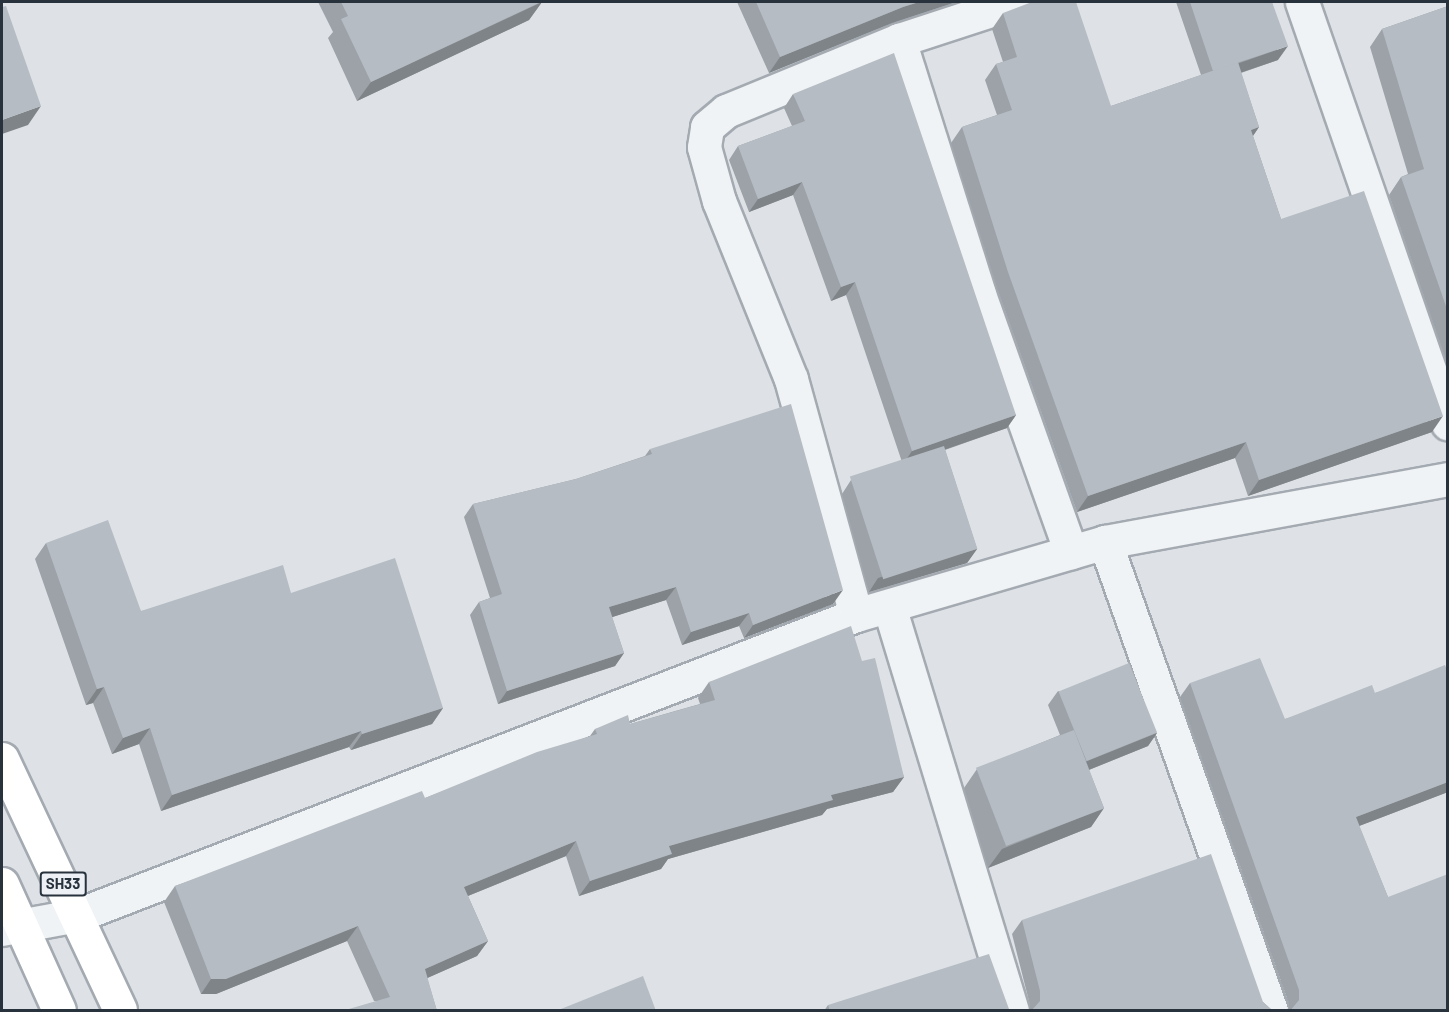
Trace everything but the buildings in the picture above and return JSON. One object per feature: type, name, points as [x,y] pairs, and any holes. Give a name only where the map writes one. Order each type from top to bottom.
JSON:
[{"type":"main road","name":"SH33","points":[[2,759],[78,915],[120,1011]]},
{"type":"main road","points":[[2,884],[12,929],[59,1011]]},
{"type":"street","points":[[856,615],[791,379],[719,201],[704,147],[707,127],[726,111],[899,40],[1015,2]]},
{"type":"street","points":[[1302,2],[1448,423]]},
{"type":"street","points":[[899,40],[979,294],[1071,552]]},
{"type":"street","points":[[12,929],[78,915],[856,615],[1105,542],[1448,479]]},
{"type":"street","points":[[1105,542],[1271,1011]]},
{"type":"street","points":[[889,606],[1012,1011]]}]
